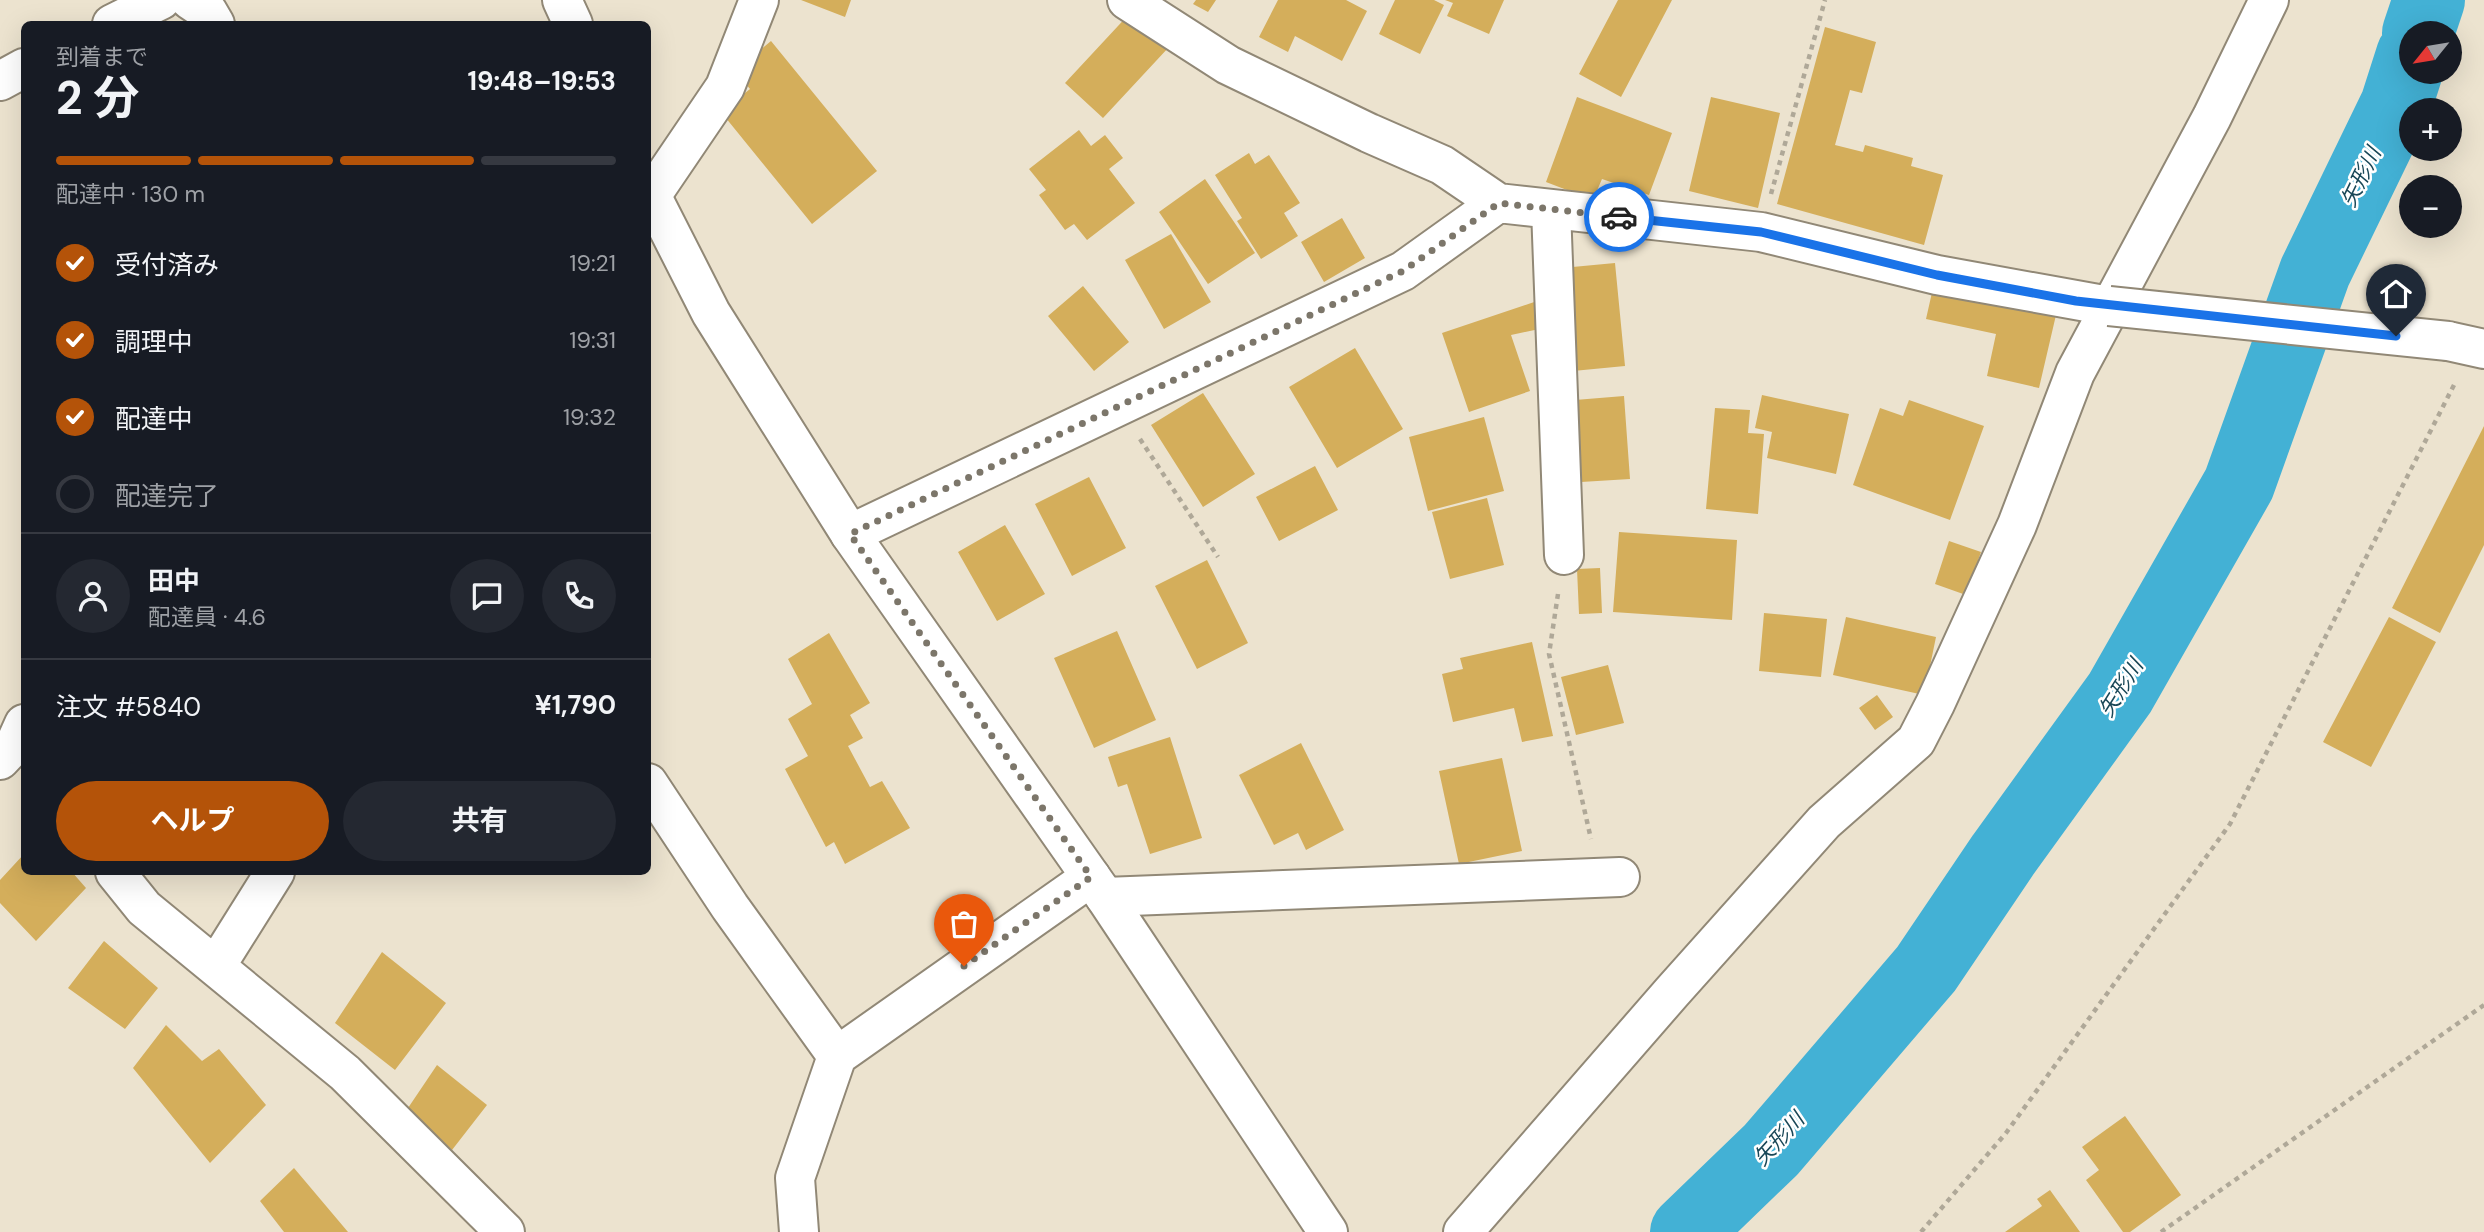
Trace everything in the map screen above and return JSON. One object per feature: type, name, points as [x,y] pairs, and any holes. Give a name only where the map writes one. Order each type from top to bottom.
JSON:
[{"type":"street","points":[[118,21],[160,0]]},
{"type":"street","points":[[190,0],[208,12],[213,21]]},
{"type":"street","points":[[562,0],[572,21]]},
{"type":"street","points":[[759,0],[725,87],[654,213],[711,313],[850,534],[1098,887],[1328,1232]]},
{"type":"street","points":[[1128,0],[1228,65],[1442,165],[1499,203],[1761,232],[1937,275],[2109,306],[2469,345]]},
{"type":"street","points":[[1463,1232],[1824,822],[1916,741],[2017,525],[2075,373],[2212,117],[2269,0]]},
{"type":"street","points":[[0,80],[21,70]]},
{"type":"street","points":[[850,534],[1403,271],[1499,203]]},
{"type":"street","points":[[1551,209],[1564,555]]},
{"type":"street","points":[[651,788],[730,907],[837,1056]]},
{"type":"street","points":[[118,875],[144,908],[345,1073],[505,1232]]},
{"type":"street","points":[[216,966],[273,875]]},
{"type":"street","points":[[799,1232],[795,1178],[837,1056],[1098,887],[1610,877]]},
{"type":"path","points":[[1761,232],[1825,0]]},
{"type":"path","points":[[1921,1232],[2006,1133],[2230,824],[2469,345]]},
{"type":"path","points":[[1118,407],[1218,558]]},
{"type":"path","points":[[1564,555],[1549,654],[1610,877]]},
{"type":"path","points":[[2161,1232],[2484,1005]]},
{"type":"building","points":[[801,0],[851,0],[845,17]]},
{"type":"building","points":[[1196,0],[1216,0],[1208,12],[1193,4]]},
{"type":"building","points":[[1278,0],[1346,0],[1367,11],[1342,61],[1295,36],[1288,52],[1259,37]]},
{"type":"building","points":[[1395,0],[1434,0],[1444,5],[1420,54],[1379,34]]},
{"type":"building","points":[[1445,0],[1504,0],[1489,34],[1447,16],[1453,3]]},
{"type":"building","points":[[1618,0],[1672,0],[1621,97],[1579,74]]},
{"type":"building","points":[[1131,12],[1169,47],[1103,118],[1065,83]]},
{"type":"building","points":[[1825,27],[1876,42],[1862,93],[1850,90],[1835,145],[1863,152],[1865,145],[1913,158],[1911,166],[1943,175],[1924,245],[1777,204]]},
{"type":"building","points":[[771,41],[877,171],[812,224],[721,112],[750,89],[735,71]]},
{"type":"building","points":[[1577,97],[1672,133],[1649,195],[1602,179],[1593,200],[1546,182]]},
{"type":"building","points":[[1711,97],[1780,113],[1758,208],[1689,191]]},
{"type":"building","points":[[1079,130],[1091,146],[1105,135],[1123,158],[1109,169],[1135,203],[1087,240],[1074,224],[1065,230],[1039,195],[1046,190],[1029,169]]},
{"type":"building","points":[[1249,153],[1255,164],[1269,155],[1300,203],[1284,213],[1298,236],[1261,259],[1237,221],[1242,218],[1215,175]]},
{"type":"building","points":[[1205,179],[1255,253],[1208,284],[1159,212]]},
{"type":"building","points":[[1342,218],[1365,258],[1324,282],[1301,242]]},
{"type":"building","points":[[1171,234],[1211,302],[1164,329],[1125,260]]},
{"type":"building","points":[[1615,263],[1625,366],[1573,371],[1562,268]]},
{"type":"building","points":[[1083,286],[1129,342],[1094,371],[1048,316]]},
{"type":"building","points":[[1933,288],[2056,315],[2039,388],[1987,376],[1996,334],[1926,319]]},
{"type":"building","points":[[1540,300],[1544,328],[1511,335],[1530,391],[1469,412],[1442,333]]},
{"type":"building","points":[[1355,348],[1403,429],[1337,468],[1289,387]]},
{"type":"building","points":[[1203,393],[1255,474],[1203,507],[1151,425]]},
{"type":"building","points":[[1762,395],[1849,414],[1836,474],[1767,458],[1772,432],[1755,428]]},
{"type":"building","points":[[1624,396],[1630,479],[1581,482],[1575,400]]},
{"type":"building","points":[[1909,400],[1984,426],[1950,520],[1853,485],[1880,408],[1903,416]]},
{"type":"building","points":[[1715,408],[1750,410],[1748,433],[1764,434],[1758,514],[1706,509]]},
{"type":"building","points":[[1484,417],[1504,491],[1428,511],[1409,437]]},
{"type":"building","points":[[2484,426],[2484,545],[2440,633],[2392,608]]},
{"type":"building","points":[[1315,466],[1338,510],[1279,541],[1256,497]]},
{"type":"building","points":[[1089,477],[1126,548],[1072,576],[1035,504]]},
{"type":"building","points":[[1487,498],[1504,565],[1450,579],[1432,512]]},
{"type":"building","points":[[1005,525],[1045,594],[997,621],[958,552]]},
{"type":"building","points":[[1619,532],[1737,540],[1732,620],[1613,612]]},
{"type":"building","points":[[1949,541],[1981,552],[1966,595],[1935,584]]},
{"type":"building","points":[[1207,560],[1248,643],[1197,669],[1155,586]]},
{"type":"building","points":[[1600,568],[1602,613],[1579,614],[1577,569]]},
{"type":"building","points":[[1764,613],[1827,619],[1821,677],[1759,671]]},
{"type":"building","points":[[1846,617],[1936,637],[1924,695],[1833,675]]},
{"type":"building","points":[[2389,617],[2436,642],[2371,767],[2323,742]]},
{"type":"building","points":[[1117,631],[1156,720],[1094,748],[1054,658]]},
{"type":"building","points":[[829,633],[870,703],[850,715],[863,738],[848,746],[870,787],[882,781],[910,828],[845,864],[834,842],[826,847],[785,769],[808,756],[788,719],[812,704],[788,659]]},
{"type":"building","points":[[1532,642],[1553,736],[1522,742],[1514,708],[1453,722],[1442,674],[1463,669],[1460,658]]},
{"type":"building","points":[[1608,665],[1624,723],[1576,735],[1561,677]]},
{"type":"building","points":[[1877,695],[1893,717],[1875,730],[1859,708]]},
{"type":"building","points":[[1170,737],[1202,838],[1150,854],[1127,784],[1118,787],[1108,757]]},
{"type":"building","points":[[1301,743],[1344,830],[1306,850],[1298,833],[1274,845],[1239,775]]},
{"type":"building","points":[[1502,758],[1522,851],[1459,864],[1439,771]]},
{"type":"building","points":[[21,857],[21,875],[75,875],[86,888],[36,941],[0,903],[0,880]]},
{"type":"building","points":[[104,941],[158,988],[125,1029],[68,988]]},
{"type":"building","points":[[382,952],[446,1003],[395,1070],[335,1023]]},
{"type":"building","points":[[166,1025],[202,1061],[219,1049],[266,1105],[210,1163],[133,1068]]},
{"type":"building","points":[[437,1065],[487,1105],[452,1150],[408,1108]]},
{"type":"building","points":[[2125,1116],[2181,1195],[2130,1232],[2123,1232],[2086,1180],[2099,1170],[2082,1147]]},
{"type":"building","points":[[294,1168],[348,1232],[284,1232],[260,1201]]},
{"type":"building","points":[[2050,1190],[2080,1232],[2005,1232],[2042,1206],[2037,1199]]},
{"type":"waterway","name":"矢形川","points":[[2422,21],[2429,0]]},
{"type":"waterway","name":"矢形川","points":[[1686,1232],[1771,1150],[1926,969],[2003,855],[2120,693],[2239,484],[2315,272],[2396,105],[2403,84]]},
{"type":"way so far","points":[[964,966],[1091,877],[850,534],[1403,271],[1499,203],[1619,217]]},
{"type":"route","points":[[1619,217],[1761,232],[1937,275],[2076,301],[2396,336]]}]
